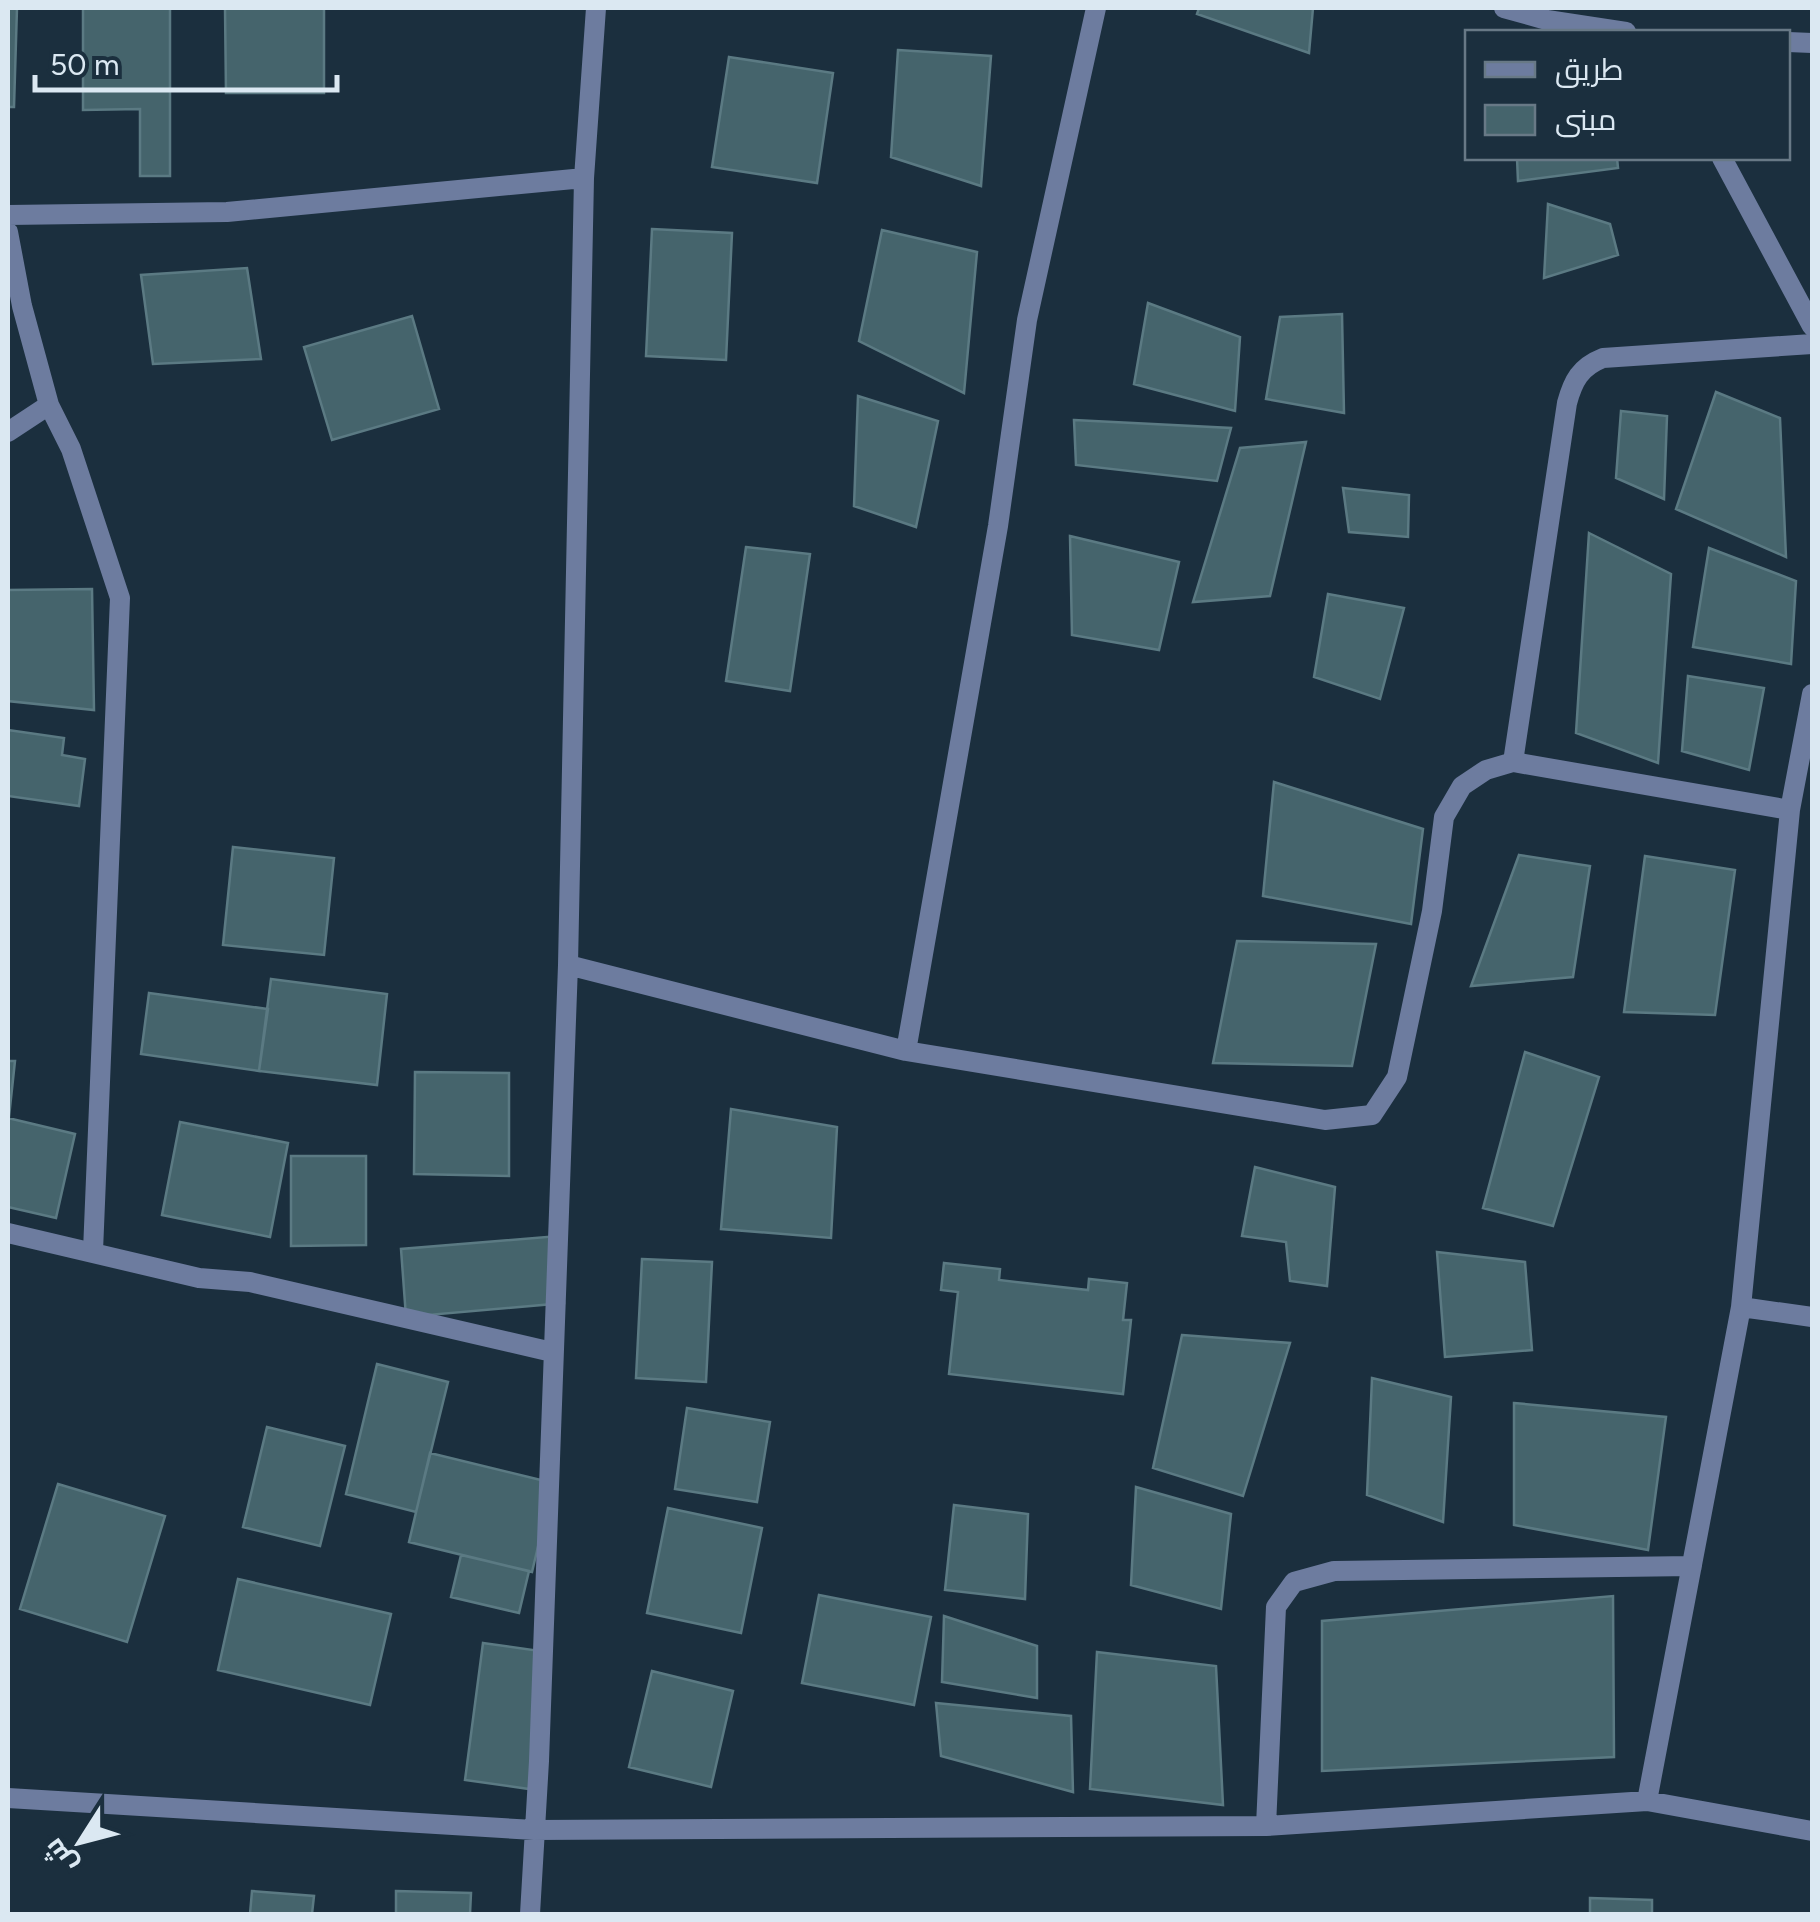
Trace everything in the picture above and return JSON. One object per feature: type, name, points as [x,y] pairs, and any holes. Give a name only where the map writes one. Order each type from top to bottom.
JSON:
[{"type":"street","points":[[530,1914],[568,964],[584,178],[596,8]]},
{"type":"street","points":[[906,1051],[998,526],[1028,320],[1096,8]]},
{"type":"street","points":[[1504,8],[1547,20],[1613,30]]},
{"type":"street","points":[[1723,160],[1812,326]]},
{"type":"street","points":[[8,215],[227,212],[584,178]]},
{"type":"street","points":[[8,232],[22,306],[49,406],[71,449],[120,598],[93,1251]]},
{"type":"street","points":[[1512,762],[1566,404],[1585,365],[1602,358],[1812,344]]},
{"type":"street","points":[[8,432],[49,406]]},
{"type":"street","points":[[1647,1800],[1741,1307],[1790,810],[1812,694]]},
{"type":"street","points":[[568,964],[906,1051],[1324,1120],[1372,1115],[1397,1077],[1432,910],[1444,818],[1462,786],[1486,770],[1512,762],[1790,810]]},
{"type":"street","points":[[8,1233],[199,1278],[250,1282],[552,1352]]},
{"type":"street","points":[[1741,1307],[1812,1318]]},
{"type":"street","points":[[1266,1826],[1276,1606],[1294,1582],[1334,1571],[1692,1566]]},
{"type":"street","points":[[8,1798],[534,1830],[1266,1826],[1647,1800],[1812,1831]]},
{"type":"building","points":[[8,8],[17,8],[14,107],[8,107]]},
{"type":"building","points":[[83,8],[170,8],[170,176],[140,176],[140,109],[83,110]]},
{"type":"building","points":[[225,8],[324,8],[324,93],[226,93]]},
{"type":"building","points":[[1199,8],[1313,8],[1309,53],[1197,14]]},
{"type":"building","points":[[898,50],[991,56],[981,186],[891,157]]},
{"type":"building","points":[[729,57],[833,73],[817,183],[712,167]]},
{"type":"building","points":[[1517,160],[1617,160],[1618,168],[1518,181]]},
{"type":"building","points":[[1548,204],[1610,224],[1618,255],[1544,278]]},
{"type":"building","points":[[652,229],[732,233],[726,360],[646,356]]},
{"type":"building","points":[[882,230],[977,252],[964,393],[859,341]]},
{"type":"building","points":[[247,268],[261,359],[153,364],[141,275]]},
{"type":"building","points":[[1148,303],[1240,337],[1235,411],[1134,384]]},
{"type":"building","points":[[1342,314],[1344,413],[1266,399],[1280,317]]},
{"type":"building","points":[[412,316],[439,409],[332,440],[304,347]]},
{"type":"building","points":[[1716,392],[1780,418],[1786,557],[1676,509]]},
{"type":"building","points":[[858,396],[938,421],[916,527],[854,506]]},
{"type":"building","points":[[1621,411],[1667,416],[1664,499],[1616,478]]},
{"type":"building","points":[[1074,420],[1231,428],[1217,481],[1076,465]]},
{"type":"building","points":[[1306,442],[1270,596],[1193,602],[1240,448]]},
{"type":"building","points":[[1343,488],[1409,495],[1408,537],[1349,532]]},
{"type":"building","points":[[1589,533],[1671,574],[1658,763],[1576,733]]},
{"type":"building","points":[[1070,536],[1179,562],[1159,650],[1072,635]]},
{"type":"building","points":[[746,547],[810,554],[790,691],[726,681]]},
{"type":"building","points":[[1709,548],[1796,581],[1791,664],[1693,647]]},
{"type":"building","points":[[92,589],[94,710],[8,701],[8,590]]},
{"type":"building","points":[[1328,594],[1404,608],[1380,699],[1314,677]]},
{"type":"building","points":[[1688,676],[1764,688],[1749,770],[1682,751]]},
{"type":"building","points":[[8,730],[64,738],[62,755],[85,759],[79,806],[8,796]]},
{"type":"building","points":[[1274,782],[1423,829],[1411,924],[1263,896]]},
{"type":"building","points":[[233,847],[334,858],[324,955],[223,945]]},
{"type":"building","points":[[1519,855],[1590,866],[1573,977],[1471,986]]},
{"type":"building","points":[[1645,856],[1735,870],[1715,1015],[1624,1012]]},
{"type":"building","points":[[1237,941],[1376,944],[1352,1066],[1213,1063]]},
{"type":"building","points":[[271,979],[387,994],[377,1085],[259,1071]]},
{"type":"building","points":[[149,993],[268,1009],[259,1071],[141,1054]]},
{"type":"building","points":[[1525,1052],[1599,1077],[1553,1226],[1483,1208]]},
{"type":"building","points":[[8,1061],[15,1061],[9,1117],[8,1117]]},
{"type":"building","points":[[415,1072],[509,1073],[509,1176],[414,1174]]},
{"type":"building","points":[[731,1109],[837,1127],[831,1238],[721,1229]]},
{"type":"building","points":[[8,1118],[75,1134],[56,1218],[8,1207]]},
{"type":"building","points":[[180,1122],[288,1143],[270,1237],[162,1215]]},
{"type":"building","points":[[291,1156],[366,1156],[366,1245],[291,1246]]},
{"type":"building","points":[[1255,1167],[1335,1187],[1327,1286],[1290,1281],[1286,1242],[1242,1236]]},
{"type":"building","points":[[558,1236],[564,1303],[406,1317],[401,1249]]},
{"type":"building","points":[[1437,1252],[1525,1262],[1532,1350],[1445,1357]]},
{"type":"building","points":[[642,1259],[712,1262],[706,1382],[636,1378]]},
{"type":"building","points":[[944,1263],[1000,1269],[999,1280],[1088,1290],[1089,1279],[1127,1283],[1123,1320],[1131,1320],[1123,1394],[949,1374],[958,1292],[941,1290]]},
{"type":"building","points":[[1182,1335],[1290,1343],[1243,1496],[1153,1468]]},
{"type":"building","points":[[377,1364],[448,1382],[416,1512],[346,1494]]},
{"type":"building","points":[[1372,1378],[1451,1397],[1443,1522],[1367,1495]]},
{"type":"building","points":[[1514,1403],[1666,1417],[1648,1550],[1514,1525]]},
{"type":"building","points":[[687,1408],[770,1422],[757,1502],[675,1489]]},
{"type":"building","points":[[267,1427],[345,1446],[320,1546],[243,1527]]},
{"type":"building","points":[[430,1453],[553,1483],[532,1572],[409,1542]]},
{"type":"building","points":[[58,1484],[165,1516],[127,1642],[20,1609]]},
{"type":"building","points":[[1136,1487],[1231,1514],[1221,1609],[1131,1585]]},
{"type":"building","points":[[954,1505],[1028,1514],[1025,1599],[945,1590]]},
{"type":"building","points":[[668,1508],[762,1528],[741,1633],[647,1613]]},
{"type":"building","points":[[461,1555],[529,1571],[519,1613],[451,1597]]},
{"type":"building","points":[[238,1579],[391,1614],[370,1705],[218,1670]]},
{"type":"building","points":[[819,1595],[931,1617],[914,1705],[802,1683]]},
{"type":"building","points":[[1613,1596],[1614,1757],[1322,1771],[1322,1621]]},
{"type":"building","points":[[944,1616],[1037,1646],[1037,1698],[942,1682]]},
{"type":"building","points":[[483,1643],[547,1652],[529,1789],[465,1780]]},
{"type":"building","points":[[1097,1652],[1216,1666],[1223,1805],[1090,1789]]},
{"type":"building","points":[[652,1671],[733,1691],[711,1787],[629,1767]]},
{"type":"building","points":[[936,1703],[1071,1716],[1073,1792],[941,1756]]},
{"type":"building","points":[[252,1891],[314,1896],[312,1914],[250,1914]]},
{"type":"building","points":[[396,1891],[471,1893],[470,1914],[396,1914]]},
{"type":"building","points":[[1590,1898],[1652,1900],[1652,1914],[1590,1914]]}]
